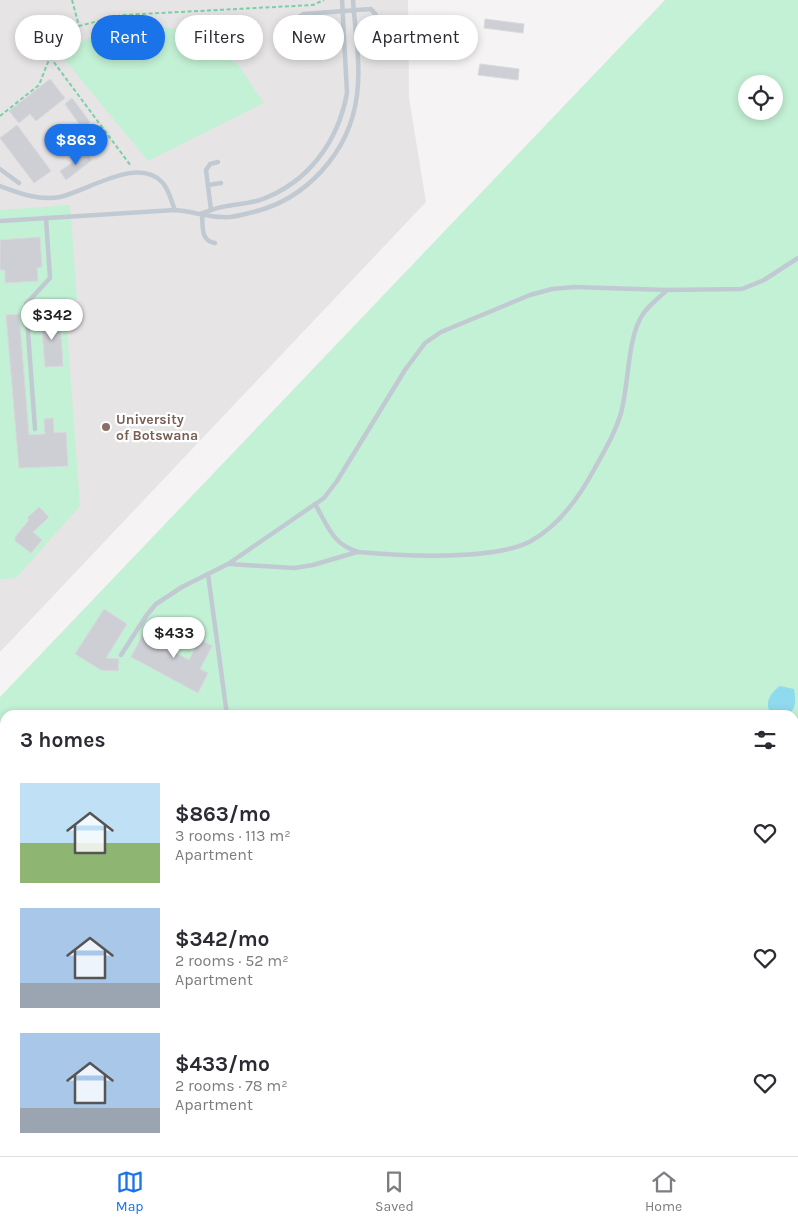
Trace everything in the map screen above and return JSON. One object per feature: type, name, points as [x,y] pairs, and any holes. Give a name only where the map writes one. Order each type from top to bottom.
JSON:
[{"type":"lane","points":[[202,213],[258,201],[278,193],[298,179],[318,161],[334,136],[345,100],[347,77],[342,0]]},
{"type":"lane","points":[[0,221],[174,210],[222,217],[261,211],[282,202],[326,168],[343,141],[356,102],[358,77],[353,0]]},
{"type":"lane","points":[[303,15],[371,8],[376,15]]},
{"type":"lane","points":[[211,210],[207,168],[212,163],[218,162]]},
{"type":"lane","points":[[0,169],[19,183]]},
{"type":"lane","points":[[0,186],[28,196],[59,197],[83,190],[118,175],[136,172],[150,175],[163,183],[174,210]]},
{"type":"lane","points":[[208,185],[221,183]]},
{"type":"lane","points":[[202,213],[204,237],[208,242],[214,243]]},
{"type":"lane","points":[[35,429],[26,304],[50,278],[46,218]]},
{"type":"lane","points":[[121,655],[156,604],[182,587],[228,564],[324,498],[337,481],[405,370],[425,343],[440,332],[530,295],[552,289],[574,287],[667,290],[742,289],[764,280],[798,258]]},
{"type":"lane","points":[[315,504],[338,542],[345,548],[358,552],[453,555],[503,550],[530,541],[554,524],[581,494],[612,436],[621,412],[636,329],[643,314],[667,290]]},
{"type":"lane","points":[[228,564],[294,568],[313,565],[358,552]]},
{"type":"lane","points":[[208,574],[226,710]]},
{"type":"path","points":[[72,0],[76,15]]},
{"type":"path","points":[[81,25],[122,15],[313,5],[324,0]]},
{"type":"path","points":[[0,116],[39,85],[49,60]]},
{"type":"path","points":[[52,60],[136,172]]},
{"type":"shaded area","name":"University of Botswana","points":[[0,0],[408,0],[408,15],[354,15],[354,60],[409,60],[409,98],[426,202],[0,652]]},
{"type":"green space","points":[[665,0],[798,0],[798,710],[0,710],[0,697]]},
{"type":"green space","points":[[165,28],[175,29],[175,60],[231,60],[239,66],[264,103],[148,161],[65,60],[81,60],[81,42],[91,37],[91,60],[165,60]]},
{"type":"green space","points":[[70,205],[77,299],[65,301],[80,506],[16,578],[0,579],[0,210]]},
{"type":"water","points":[[780,686],[794,689],[795,703],[792,710],[769,710],[768,703],[773,692]]},
{"type":"building","points":[[485,19],[524,24],[523,33],[484,28]]},
{"type":"building","points":[[480,64],[519,69],[518,80],[478,75]]},
{"type":"building","points":[[50,79],[65,98],[36,121],[30,114],[19,123],[9,111]]},
{"type":"building","points":[[72,98],[90,122],[82,128],[65,104]]},
{"type":"building","points":[[17,125],[51,171],[34,183],[0,138]]},
{"type":"building","points":[[87,153],[92,160],[66,180],[60,171]]},
{"type":"building","points":[[40,237],[42,267],[37,268],[38,281],[5,283],[5,270],[0,270],[0,240]]},
{"type":"building","points":[[19,314],[29,435],[45,434],[44,419],[53,418],[54,433],[66,432],[68,466],[19,468],[6,315]]},
{"type":"building","points":[[57,315],[57,318],[60,318],[63,366],[45,367],[41,316]]},
{"type":"building","points":[[39,507],[49,517],[33,532],[42,540],[31,553],[15,541],[15,537],[29,520],[27,518]]},
{"type":"building","points":[[104,609],[127,624],[106,658],[119,659],[118,671],[101,670],[75,654]]},
{"type":"building","points":[[169,624],[184,631],[173,651],[189,660],[200,639],[212,646],[200,669],[208,673],[198,693],[131,657],[143,634],[159,643]]},
{"type":"place","name":"University of Botswana","points":[[106,427]]}]
